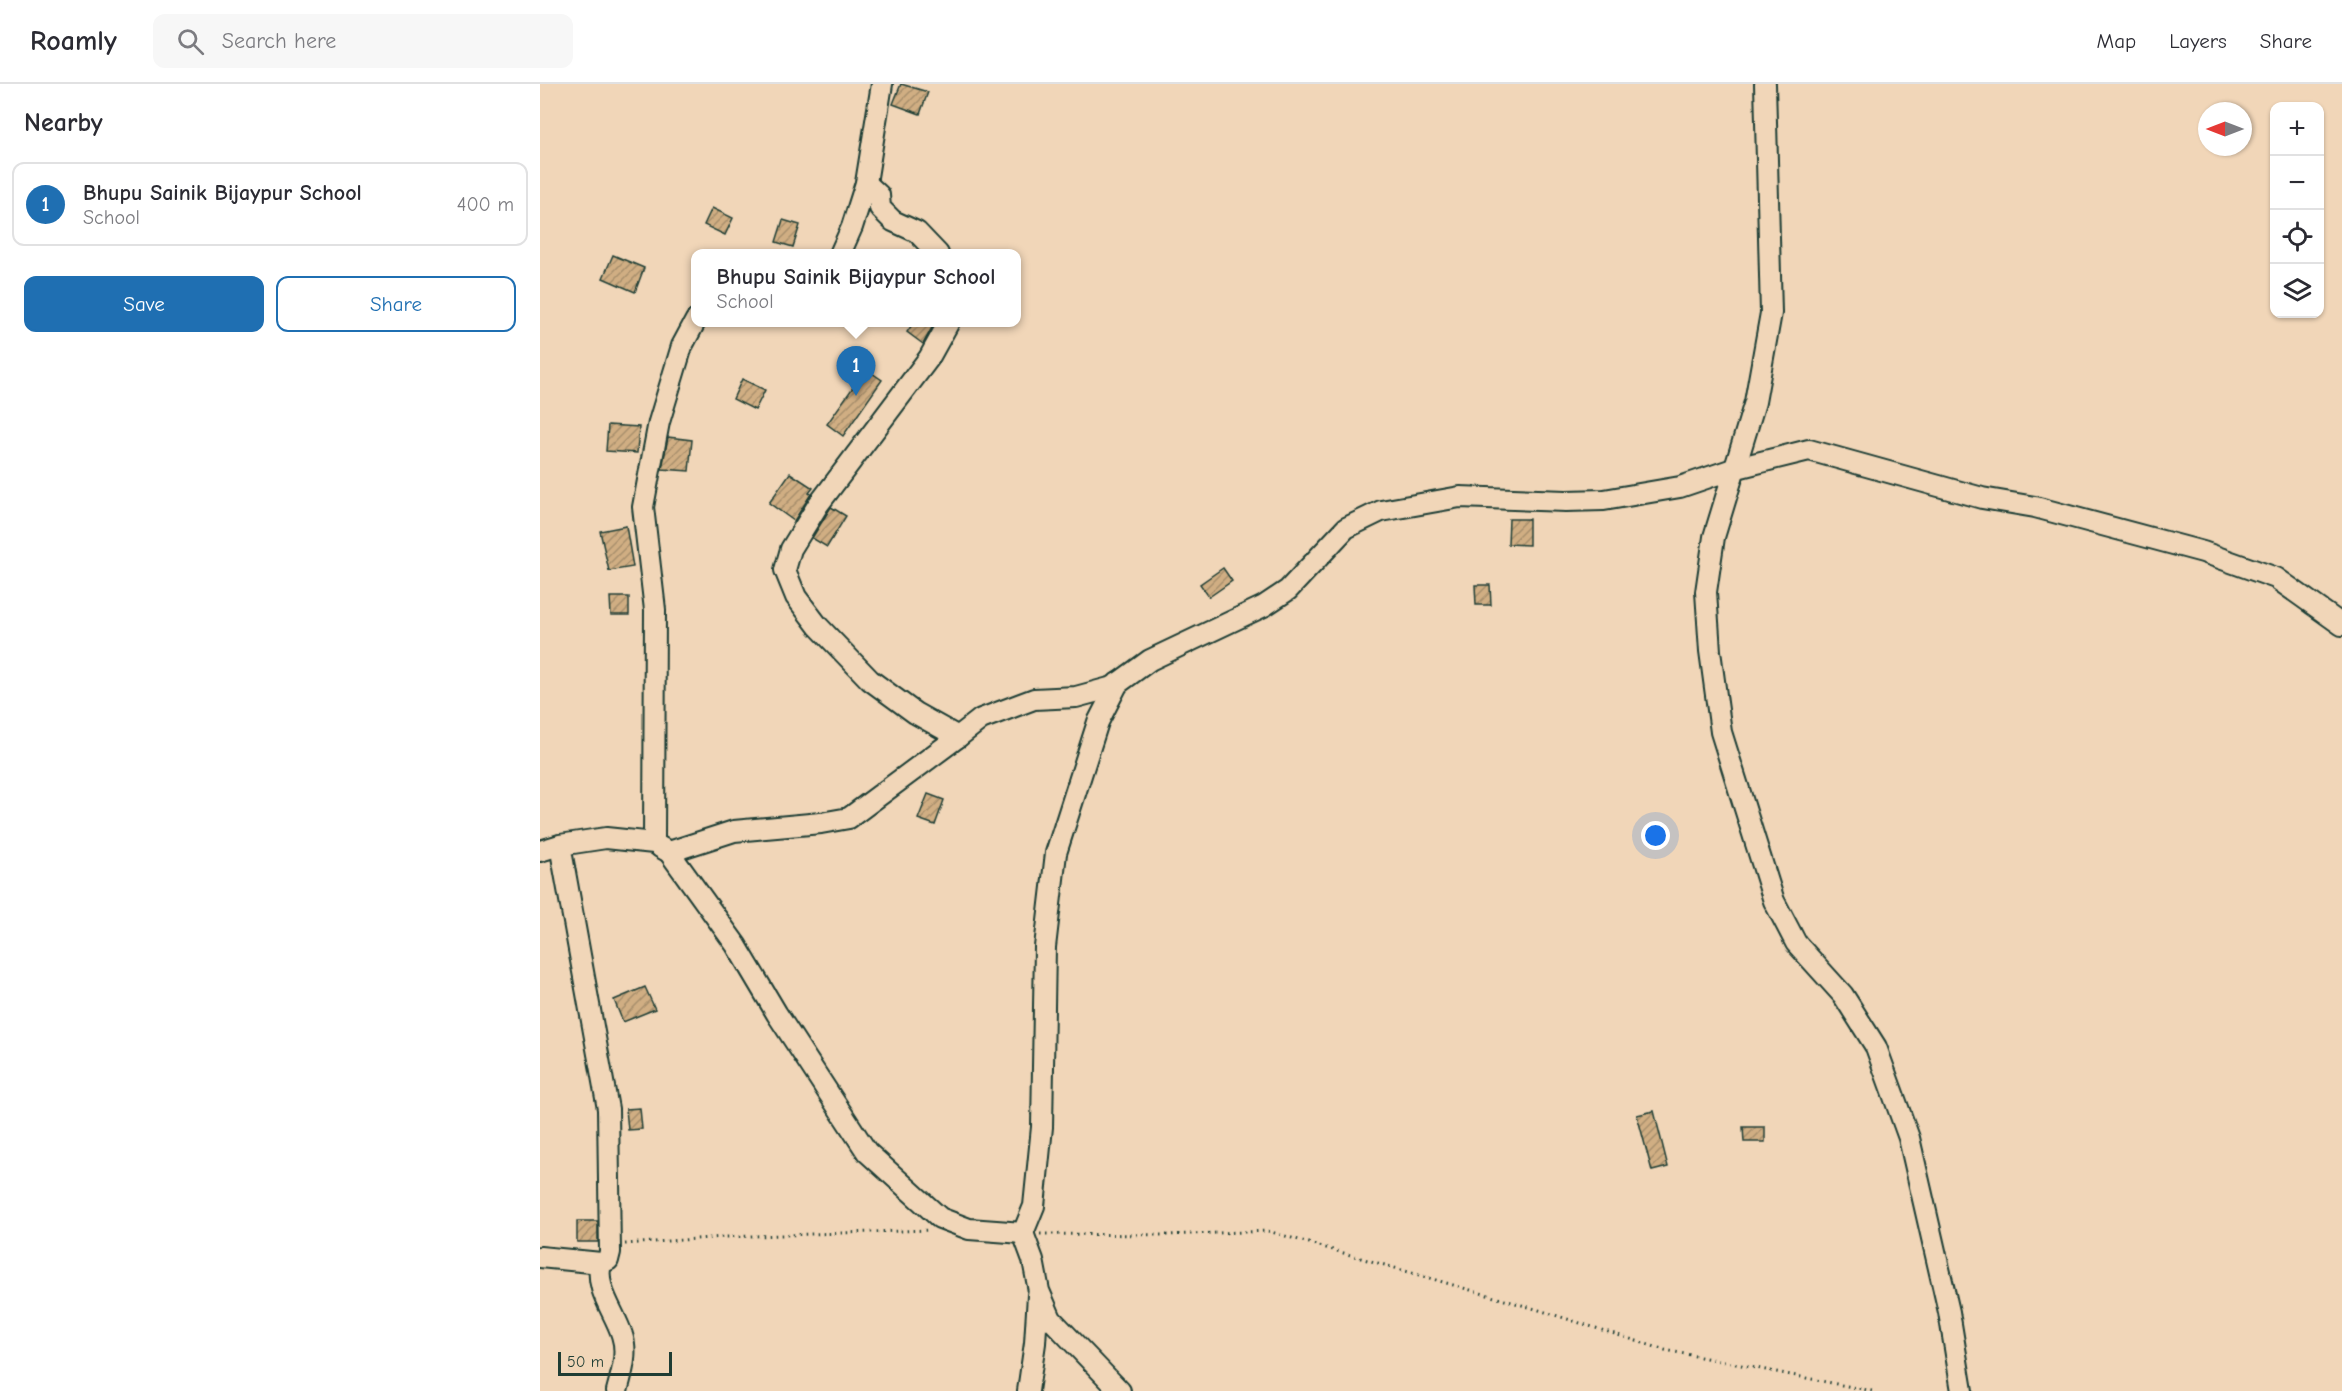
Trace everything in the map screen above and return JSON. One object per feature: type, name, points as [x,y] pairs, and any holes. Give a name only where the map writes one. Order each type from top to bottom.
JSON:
[{"type":"street","points":[[842,249],[866,183],[882,84]]},
{"type":"street","points":[[1765,84],[1771,313],[1755,402],[1714,537],[1706,592],[1710,651],[1721,732],[1774,901],[1796,943],[1843,995],[1876,1047],[1908,1138],[1949,1312],[1962,1391]]},
{"type":"street","points":[[866,183],[879,195],[880,207],[893,221],[917,232],[933,249]]},
{"type":"street","points":[[692,327],[682,346],[659,422],[643,507],[655,610],[661,848],[736,945],[777,1014],[867,1152],[940,1218],[969,1229],[1023,1233]]},
{"type":"street","points":[[946,327],[928,358],[818,505],[791,549],[785,570],[796,597],[818,626],[870,680],[915,713],[958,737]]},
{"type":"street","points":[[540,851],[560,845],[606,838],[661,848],[734,831],[821,823],[849,818],[981,719],[1034,699],[1076,697],[1113,687],[1150,660],[1264,606],[1288,590],[1346,528],[1381,511],[1460,497],[1604,500],[1680,487],[1733,469],[1809,450],[1982,498],[2035,507],[2203,552],[2276,578],[2342,624]]},
{"type":"street","points":[[1118,683],[1098,722],[1056,853],[1045,947],[1042,1127],[1034,1206],[1023,1233],[1039,1291],[1051,1319],[1120,1391]]},
{"type":"street","points":[[540,1257],[601,1263],[608,1260],[611,1245],[608,1109],[560,845]]},
{"type":"street","points":[[601,1263],[598,1272],[604,1295],[623,1336],[624,1362],[617,1391]]},
{"type":"street","points":[[1028,1391],[1039,1291]]},
{"type":"path","points":[[611,1245],[725,1237],[935,1230]]},
{"type":"path","points":[[1023,1233],[1167,1235],[1268,1231],[1539,1310],[1665,1350],[1872,1391]]},
{"type":"building","points":[[901,84],[928,92],[920,114],[893,104]]},
{"type":"building","points":[[712,208],[733,218],[725,235],[704,225]]},
{"type":"building","points":[[783,220],[800,225],[793,247],[776,242]]},
{"type":"building","points":[[613,255],[644,268],[635,292],[603,278]]},
{"type":"building","points":[[910,327],[932,327],[923,344],[907,332]]},
{"type":"building","points":[[866,369],[882,380],[843,436],[827,424]]},
{"type":"building","points":[[742,379],[765,390],[755,410],[733,399]]},
{"type":"building","points":[[608,425],[639,427],[637,453],[606,451]]},
{"type":"building","points":[[668,437],[692,440],[689,471],[662,469]]},
{"type":"building","points":[[790,473],[813,488],[794,521],[769,503]]},
{"type":"building","points":[[831,507],[846,516],[827,547],[812,538]]},
{"type":"building","points":[[1509,519],[1529,519],[1529,545],[1508,544]]},
{"type":"building","points":[[626,526],[633,567],[609,571],[600,531]]},
{"type":"building","points":[[1223,568],[1232,581],[1209,597],[1200,584]]},
{"type":"building","points":[[1475,585],[1490,585],[1491,605],[1476,605]]},
{"type":"building","points":[[610,597],[629,597],[629,615],[611,615]]},
{"type":"building","points":[[928,794],[944,800],[935,825],[918,819]]},
{"type":"building","points":[[645,987],[655,1009],[623,1022],[614,1000]]},
{"type":"building","points":[[640,1108],[642,1129],[628,1130],[626,1109]]},
{"type":"building","points":[[1654,1111],[1668,1167],[1652,1171],[1637,1115]]},
{"type":"building","points":[[1743,1127],[1765,1127],[1765,1142],[1744,1142]]},
{"type":"building","points":[[577,1221],[598,1221],[598,1242],[577,1242]]},
{"type":"place","name":"Bhupu Sainik Bijaypur School","points":[[856,396]]}]
